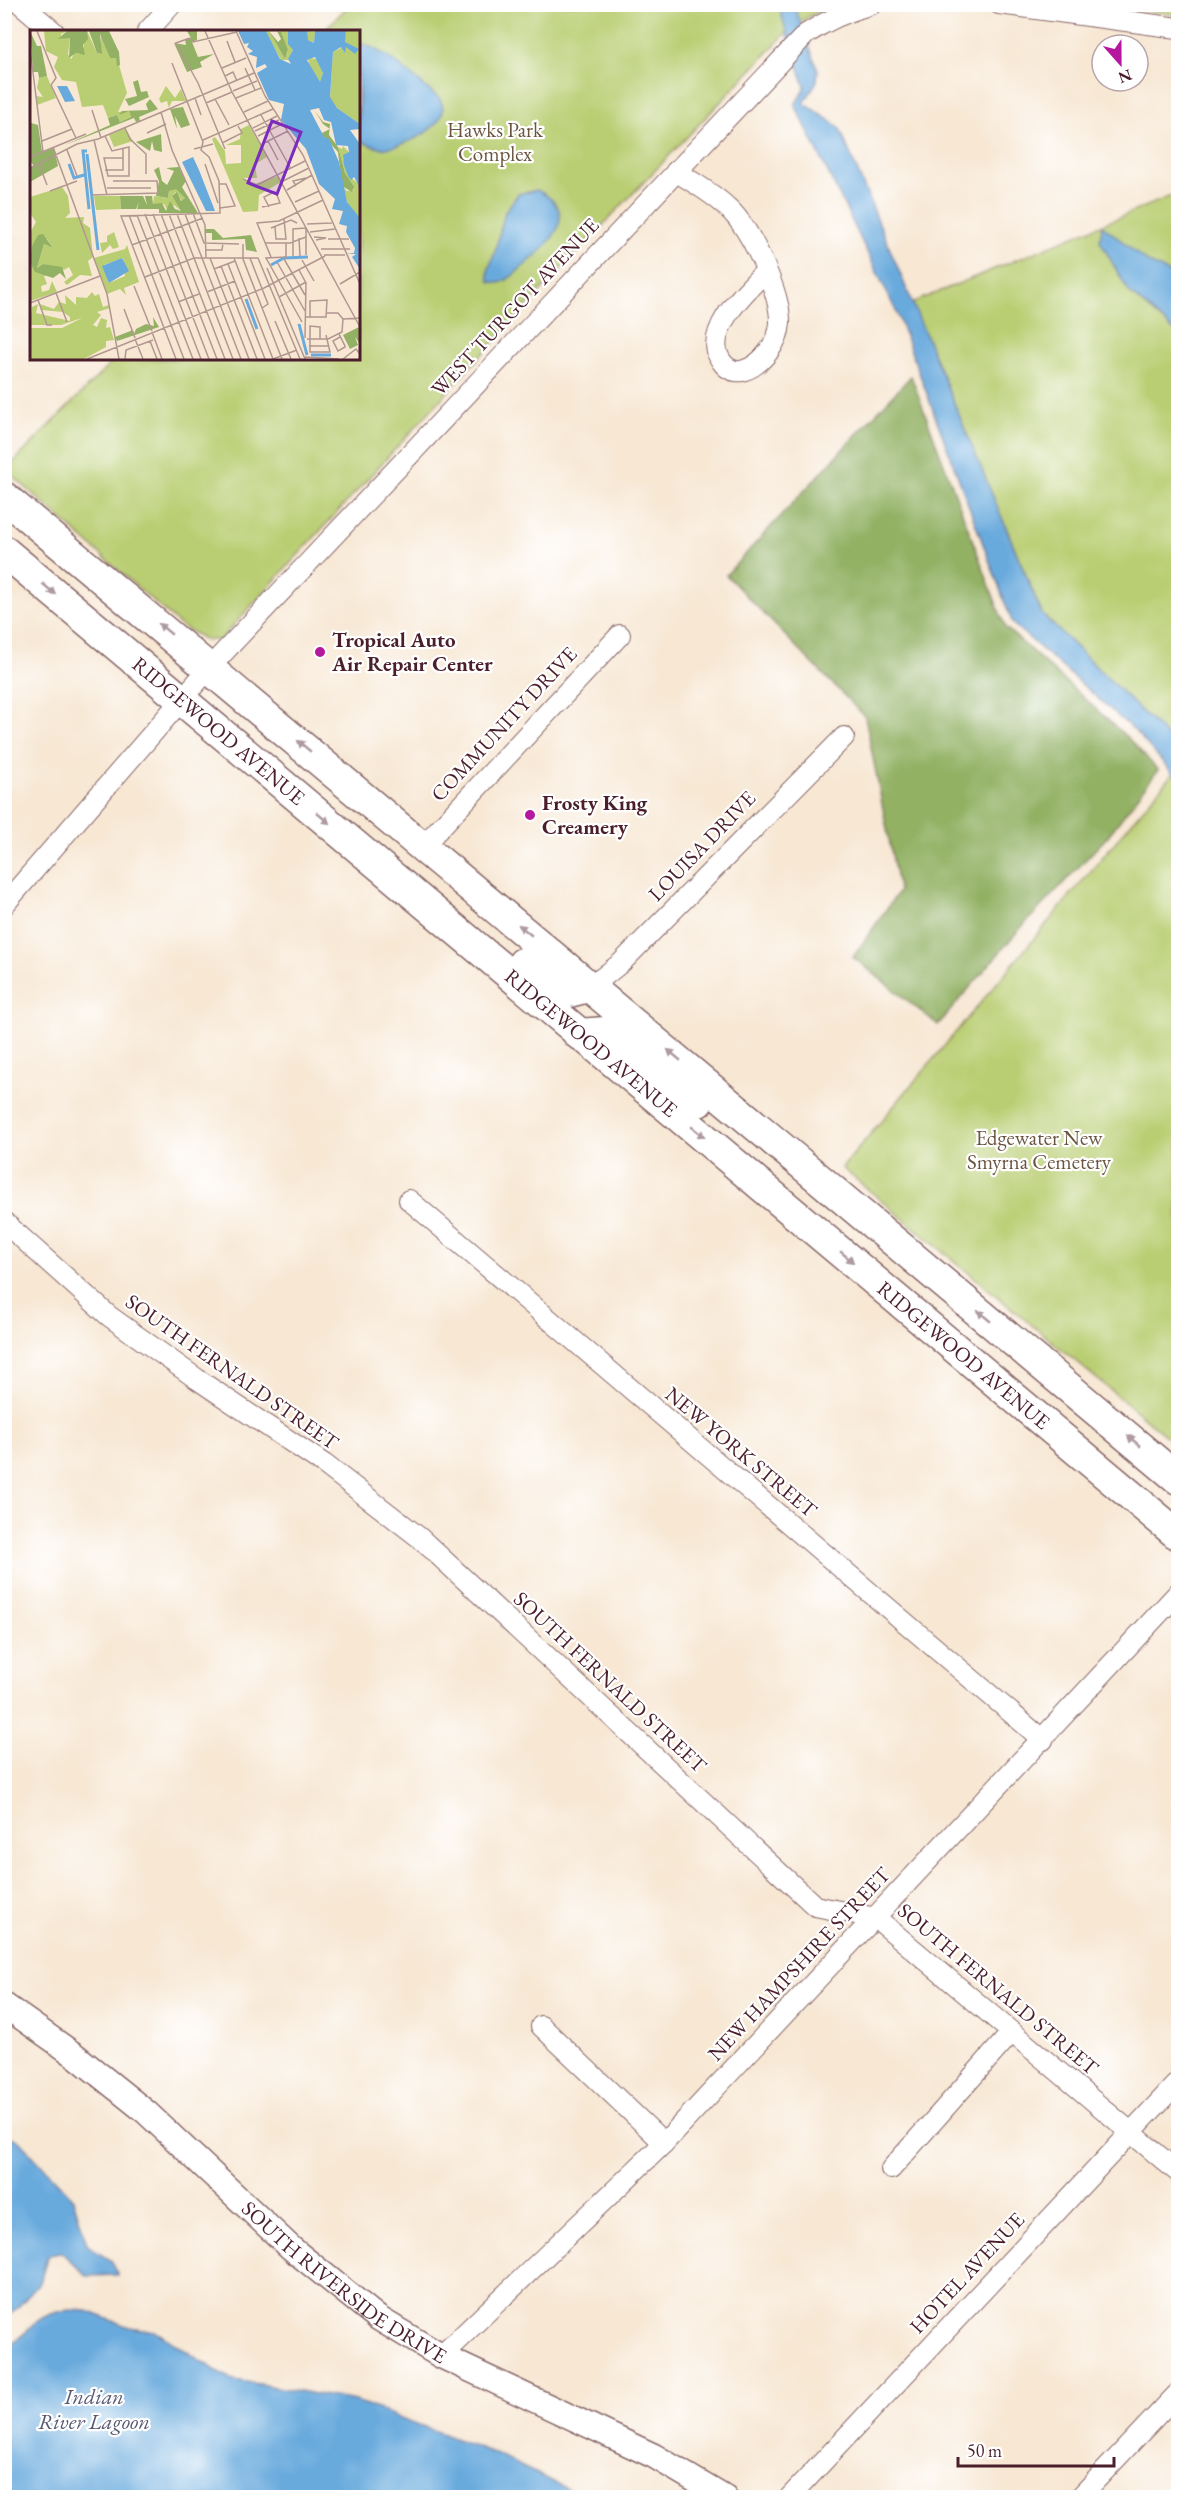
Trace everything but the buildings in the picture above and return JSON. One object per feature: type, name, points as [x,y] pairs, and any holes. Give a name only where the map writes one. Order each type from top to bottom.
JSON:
[{"type":"main road","name":"RIDGEWOOD AVENUE","points":[[4,497],[592,986],[1179,1479]]},
{"type":"main road","name":"RIDGEWOOD AVENUE","points":[[4,551],[1179,1535]]},
{"type":"main road","points":[[378,864],[430,886],[549,984],[569,993],[592,986]]},
{"type":"main road","points":[[578,1034],[606,1032],[625,1042],[764,1158],[811,1170]]},
{"type":"main road","points":[[954,1347],[989,1356],[998,1362],[1161,1497],[1179,1507]]},
{"type":"street","points":[[21,4],[52,30]]},
{"type":"street","points":[[149,30],[172,4]]},
{"type":"street","name":"WEST TURGOT AVENUE","points":[[4,905],[210,667],[791,49],[806,34],[826,21],[872,4]]},
{"type":"street","points":[[999,4],[1179,28]]},
{"type":"street","points":[[676,171],[728,208],[747,231],[766,271],[771,284],[780,323],[776,339],[769,351],[752,367],[740,372],[730,370],[722,363],[716,351],[720,329],[744,294],[766,271]]},
{"type":"street","name":"COMMUNITY DRIVE","points":[[423,846],[620,635]]},
{"type":"street","name":"LOUISA DRIVE","points":[[592,986],[622,962],[844,737]]},
{"type":"street","name":"NEW YORK STREET","points":[[409,1200],[1042,1740]]},
{"type":"street","name":"SOUTH FERNALD STREET","points":[[4,1222],[109,1316],[197,1379],[324,1464],[420,1538],[815,1906],[876,1918],[1179,2172]]},
{"type":"street","name":"NEW HAMPSHIRE STREET","points":[[441,2356],[663,2143],[1179,1593]]},
{"type":"street","name":"SOUTH RIVERSIDE DRIVE","points":[[4,2005],[76,2056],[146,2112],[291,2248],[369,2311],[441,2356],[654,2456],[725,2498]]},
{"type":"street","points":[[541,2026],[663,2143]]},
{"type":"street","points":[[891,2169],[1012,2032]]},
{"type":"street","name":"HOTEL AVENUE","points":[[789,2498],[1179,2082]]},
{"type":"street","points":[[1079,2498],[1179,2393]]},
{"type":"green space","name":"Hawks Park Complex","points":[[349,5],[829,5],[793,26],[555,275],[220,640],[206,640],[181,626],[6,470],[114,360],[360,360],[360,30],[325,30]]},
{"type":"green space","points":[[1099,5],[1178,5],[1178,15]]},
{"type":"green space","points":[[1178,193],[1178,742],[1170,739],[1042,614],[912,303]]},
{"type":"green space","points":[[911,376],[1005,627],[1129,739],[1158,770],[1108,836],[1018,931],[938,1025],[853,957],[899,891],[865,717],[726,575]]},
{"type":"green space","name":"Edgewater New Smyrna Cemetery","points":[[1178,767],[1178,1446],[842,1168]]},
{"type":"water","points":[[778,5],[794,5],[818,70],[817,81],[804,103],[839,127],[1042,614],[1170,739],[1178,742],[1178,779],[1135,731],[1013,624],[896,311],[795,105],[805,87]]},
{"type":"water","points":[[360,43],[390,58],[439,98],[443,107],[441,116],[435,124],[416,138],[386,148],[369,145],[360,140]]},
{"type":"water","points":[[537,190],[551,199],[558,208],[560,218],[558,228],[544,248],[512,276],[502,282],[489,281],[488,271],[505,212],[518,194]]},
{"type":"water","points":[[1102,225],[1149,263],[1178,277],[1178,334],[1129,292],[1100,241]]},
{"type":"water","points":[[5,2134],[18,2140],[73,2199],[87,2244],[111,2260],[118,2275],[87,2276],[61,2252],[54,2253],[47,2257],[40,2283],[5,2321]]},
{"type":"water","name":"Indian River Lagoon","points":[[87,2311],[129,2327],[155,2331],[229,2379],[356,2401],[493,2453],[585,2497],[5,2497],[5,2347],[39,2320],[57,2312]]},
{"type":"place","name":"Tropical Auto Air Repair Center","points":[[320,652]]},
{"type":"place","name":"Frosty King Creamery","points":[[530,815]]}]
